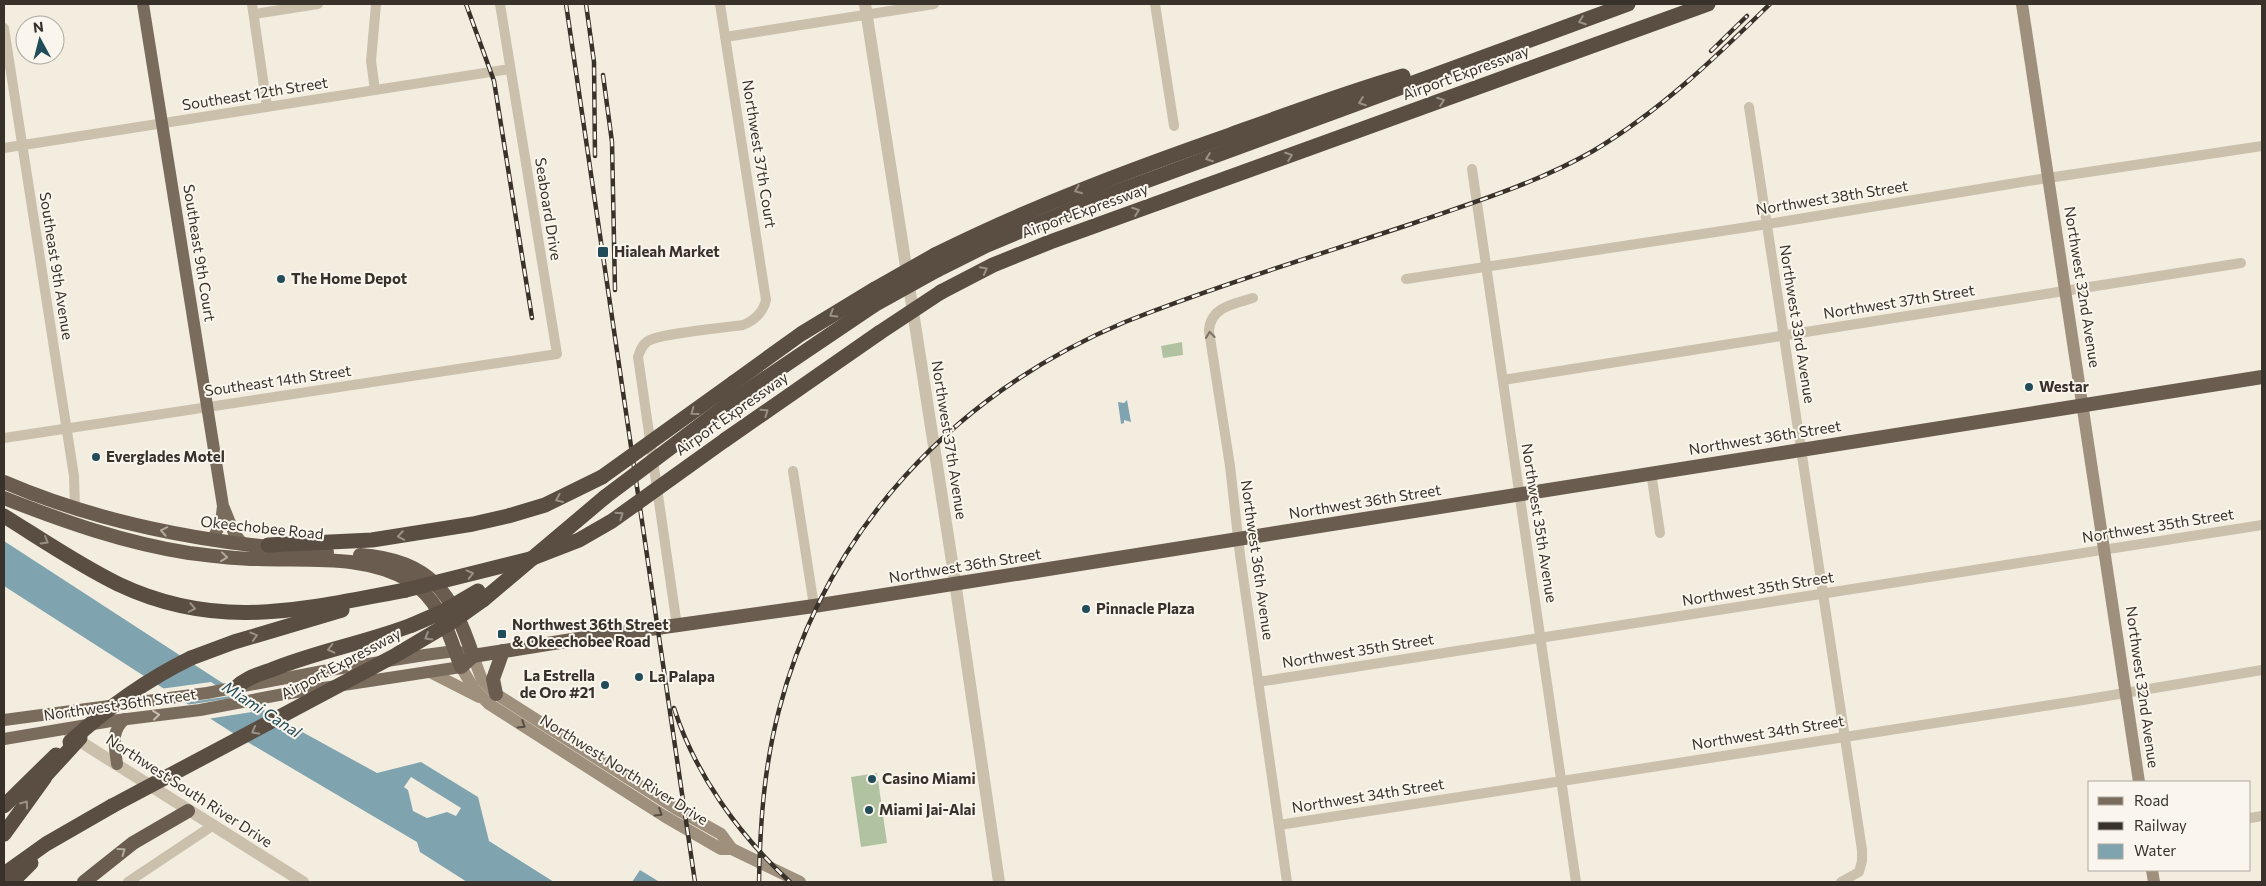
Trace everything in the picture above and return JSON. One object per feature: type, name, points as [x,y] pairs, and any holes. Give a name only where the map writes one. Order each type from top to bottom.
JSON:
[{"type":"highway","name":"Airport Expressway","points":[[10,876],[67,830],[396,655],[448,624],[734,391],[874,305],[937,270],[987,245],[1097,199],[1628,4]]},
{"type":"highway","name":"Airport Expressway","points":[[335,608],[530,559],[579,540],[612,521],[724,440],[879,333],[941,292],[993,265],[1050,242],[1708,4]]},
{"type":"highway","points":[[268,545],[365,541],[473,524],[545,505],[602,477],[734,391],[801,334],[935,255],[1043,204],[1177,154],[1338,96],[1522,43]]},
{"type":"highway","name":"Northwest 36th Street","points":[[472,656],[814,606],[1801,448],[2084,406],[2262,377]]},
{"type":"highway","name":"Okeechobee Road","points":[[4,482],[75,509],[139,526],[212,540],[268,545],[285,550],[370,555],[411,566],[433,582],[451,602],[462,624],[472,656]]},
{"type":"highway","name":"Okeechobee Road","points":[[4,498],[96,532],[176,550],[239,558],[359,564],[384,568],[408,580],[428,597],[444,620],[462,667]]},
{"type":"highway","points":[[4,516],[119,585],[179,606],[214,612],[251,614],[335,608]]},
{"type":"highway","points":[[176,550],[200,545],[212,540]]},
{"type":"highway","points":[[233,694],[244,679],[299,659],[380,637],[480,596]]},
{"type":"highway","points":[[4,806],[99,716],[142,685],[191,658],[335,608]]},
{"type":"highway","points":[[496,694],[494,675],[503,651]]},
{"type":"highway","points":[[462,667],[472,656]]},
{"type":"highway","points":[[4,792],[41,770],[99,716]]},
{"type":"highway","points":[[4,834],[41,770]]},
{"type":"highway","points":[[84,882],[126,848],[188,811]]},
{"type":"main road","name":"Southeast 9th Court","points":[[143,4],[223,506],[221,523],[212,540]]},
{"type":"main road","name":"Northwest 32nd Avenue","points":[[2022,4],[2084,406],[2139,781]]},
{"type":"main road","name":"Southeast 9th Court","points":[[223,506],[229,515],[234,533],[242,543]]},
{"type":"main road","name":"Northwest 36th Street","points":[[4,739],[125,719],[181,712],[233,694],[323,671],[455,651],[472,656]]},
{"type":"main road","name":"Northwest North River Drive","points":[[472,656],[482,680],[496,694],[569,748]]},
{"type":"main road","name":"Northwest 36th Street","points":[[6,719],[99,706],[233,694],[462,667]]},
{"type":"main road","name":"Northwest North River Drive","points":[[462,667],[470,684],[482,698],[721,834],[732,849],[800,882]]},
{"type":"main road","points":[[430,672],[482,698]]},
{"type":"main road","points":[[6,719],[56,730]]},
{"type":"main road","points":[[117,764],[114,735],[117,727],[125,719]]},
{"type":"street","points":[[267,107],[253,9],[318,4]]},
{"type":"street","points":[[375,90],[371,61],[376,4]]},
{"type":"street","name":"Seaboard Drive","points":[[500,4],[557,354]]},
{"type":"street","name":"Northwest 37th Court","points":[[677,626],[638,357],[639,352],[642,346],[656,338],[743,325],[756,319],[763,309],[766,293],[720,4]]},
{"type":"street","points":[[726,37],[866,9],[934,4]]},
{"type":"street","points":[[1155,4],[1174,126]]},
{"type":"street","name":"Northwest 37th Avenue","points":[[866,9],[955,583],[999,882]]},
{"type":"street","name":"Southeast 9th Avenue","points":[[4,28],[74,482],[75,509]]},
{"type":"street","name":"Southeast 12th Street","points":[[4,148],[510,70]]},
{"type":"street","name":"Northwest 33rd Avenue","points":[[1748,106],[1768,224],[1783,336],[1862,850],[1859,872],[1840,882]]},
{"type":"street","name":"Northwest 38th Street","points":[[1406,279],[2262,146]]},
{"type":"street","name":"Northwest 35th Avenue","points":[[1472,169],[1576,882]]},
{"type":"street","name":"Northwest 37th Street","points":[[1503,380],[2242,263]]},
{"type":"street","name":"Northwest 36th Avenue","points":[[1253,298],[1216,312],[1210,320],[1209,331],[1230,466],[1258,682],[1288,882]]},
{"type":"street","name":"Southeast 14th Street","points":[[4,438],[557,354]]},
{"type":"street","points":[[794,471],[814,606]]},
{"type":"street","points":[[1651,472],[1660,533]]},
{"type":"street","name":"Northwest 35th Street","points":[[1258,682],[2262,525]]},
{"type":"street","name":"Northwest 34th Street","points":[[1279,825],[2262,670]]},
{"type":"street","name":"Northwest South River Drive","points":[[56,730],[75,738],[303,882]]},
{"type":"street","points":[[128,882],[212,826]]},
{"type":"green space","points":[[1182,342],[1183,355],[1163,358],[1161,346]]},
{"type":"green space","name":"Miami Jai-Alai","points":[[877,773],[887,843],[861,847],[851,777]]},
{"type":"water","points":[[1127,400],[1131,422],[1124,420],[1124,423],[1121,424],[1118,402],[1124,403]]},
{"type":"water","name":"Miami Canal","points":[[4,541],[275,717],[377,773],[421,762],[478,797],[489,841],[554,882],[467,882],[420,852],[417,842],[239,737],[4,586]],"holes":[[[411,777],[461,808],[456,816],[447,812],[427,818],[413,811],[408,790],[404,787]]]},
{"type":"water","points":[[640,870],[658,881],[658,882],[632,882]]},
{"type":"pier","points":[[211,682],[231,696],[183,703],[160,689]]},
{"type":"pier","points":[[233,698],[252,712],[207,719],[186,705]]},
{"type":"railway","points":[[466,4],[494,81],[532,318]]},
{"type":"railway","points":[[566,4],[695,882]]},
{"type":"railway","points":[[586,4],[594,62],[595,156]]},
{"type":"railway","points":[[759,882],[760,839],[766,774],[779,710],[800,645],[829,584],[864,527],[906,476],[953,429],[1005,388],[1063,352],[1125,322],[1232,283],[1483,199],[1550,173],[1572,162],[1618,135],[1664,101],[1729,44],[1770,4]]},
{"type":"railway","points":[[1711,51],[1747,16]]},
{"type":"railway","points":[[603,75],[612,142],[615,290]]},
{"type":"railway","points":[[674,708],[683,732],[706,780],[736,824],[771,864],[790,882]]},
{"type":"place","name":"Hialeah Market","points":[[603,252]]},
{"type":"place","name":"The Home Depot","points":[[281,279]]},
{"type":"place","name":"Westar","points":[[2029,387]]},
{"type":"place","name":"Everglades Motel","points":[[96,457]]},
{"type":"place","name":"Pinnacle Plaza","points":[[1086,609]]},
{"type":"place","name":"Northwest 36th Street & Okeechobee Road","points":[[502,634]]},
{"type":"place","name":"La Palapa","points":[[639,677]]},
{"type":"place","name":"La Estrella de Oro #21","points":[[605,685]]},
{"type":"place","name":"Casino Miami","points":[[872,779]]},
{"type":"place","name":"Miami Jai-Alai","points":[[869,810]]}]
